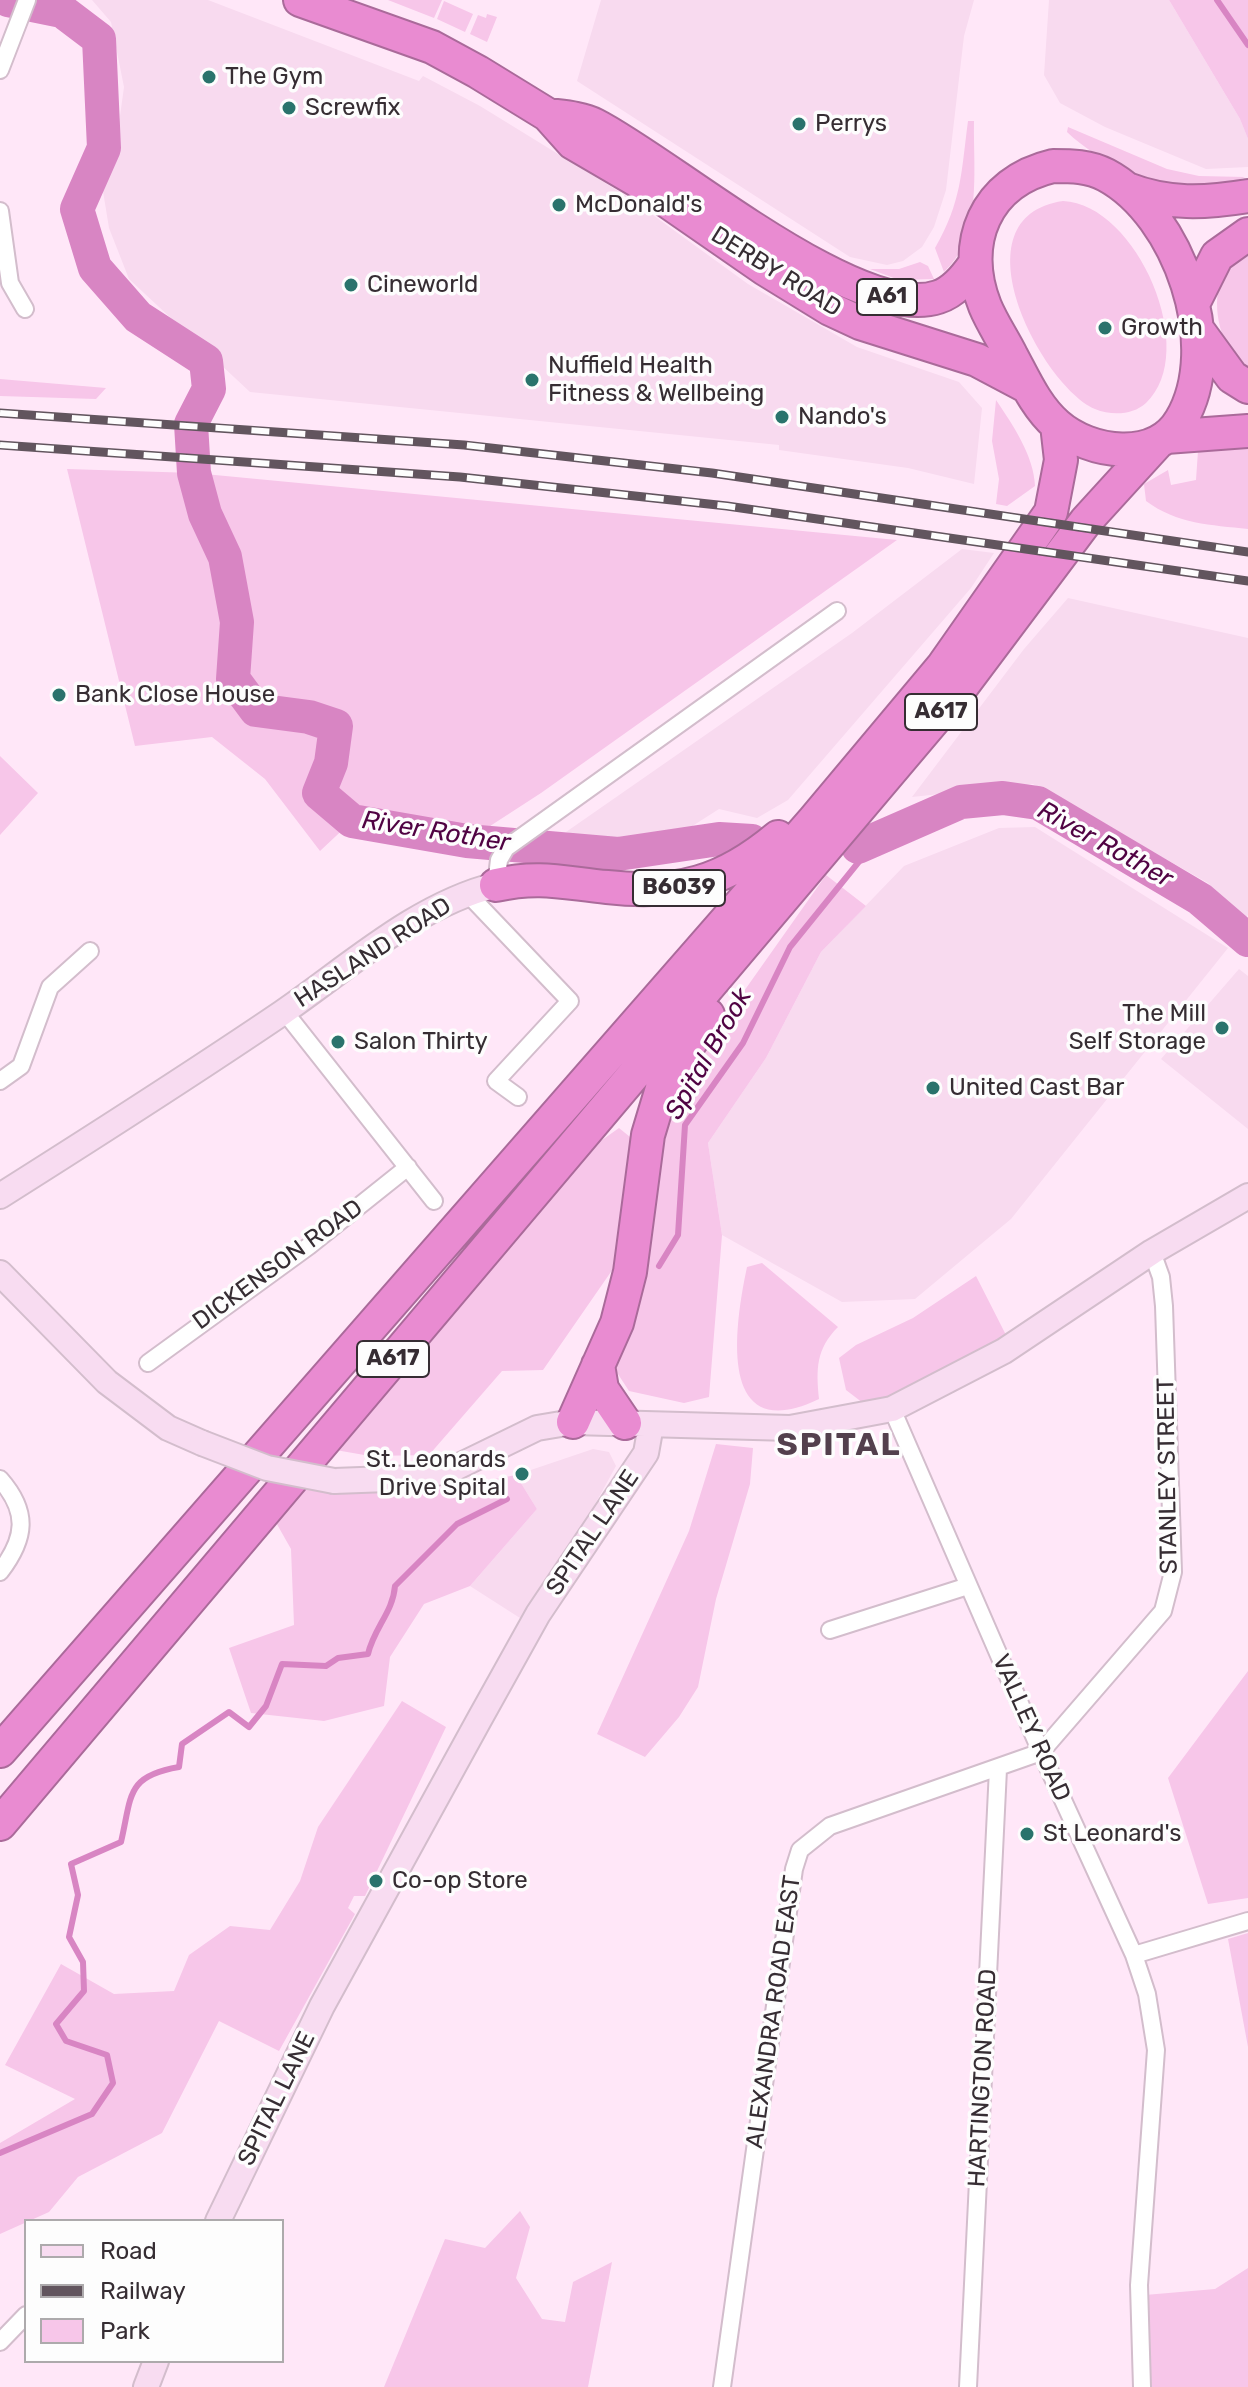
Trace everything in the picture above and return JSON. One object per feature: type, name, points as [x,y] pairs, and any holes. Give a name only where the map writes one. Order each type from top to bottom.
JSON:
[{"type":"highway","name":"DERBY ROAD","points":[[314,2],[432,47],[548,115],[573,143],[638,181],[765,269],[830,309],[919,343],[977,360],[1028,387]]},
{"type":"highway","name":"DERBY ROAD","points":[[548,115],[594,124],[650,158],[741,223],[861,288],[890,298],[915,301],[938,297],[963,281],[974,265]]},
{"type":"highway","points":[[1248,196],[1186,203],[1152,199],[1127,189],[1105,175],[1077,166],[1032,171],[996,196],[980,221],[974,265],[985,307],[1028,387],[1057,425],[1073,436],[1102,448],[1136,448],[1162,440],[1248,431]]},
{"type":"highway","points":[[1127,189],[1145,207],[1158,228],[1194,302],[1200,333],[1200,355],[1191,399],[1182,418],[1162,440]]},
{"type":"highway","points":[[1194,302],[1217,256],[1248,234]]},
{"type":"highway","points":[[1200,333],[1232,377],[1248,387]]},
{"type":"highway","name":"A617","points":[[0,1751],[814,820],[943,666],[1051,512],[1061,460],[1057,425]]},
{"type":"highway","name":"A617","points":[[0,1824],[960,689],[1086,521],[1162,440]]},
{"type":"highway","name":"B6039","points":[[487,879],[543,877],[603,887],[675,889],[704,883],[750,861],[779,836],[814,820]]},
{"type":"highway","points":[[573,1422],[617,1323],[630,1272],[648,1135],[663,1085],[786,895]]},
{"type":"highway","points":[[598,1365],[602,1389],[638,1424]]},
{"type":"street","points":[[0,70],[27,0]]},
{"type":"street","points":[[0,211],[5,285],[25,309]]},
{"type":"street","name":"HASLAND ROAD","points":[[0,1196],[284,1011],[407,925],[487,879],[506,848],[536,825],[837,611]]},
{"type":"street","points":[[487,879],[570,1001],[496,1081],[518,1097]]},
{"type":"street","points":[[0,1081],[21,1066],[50,987],[90,951]]},
{"type":"street","points":[[284,1011],[434,1201]]},
{"type":"street","name":"DICKENSON ROAD","points":[[148,1363],[344,1219],[408,1167]]},
{"type":"street","points":[[0,1273],[107,1382],[168,1428],[267,1468],[334,1481],[415,1478],[441,1472],[537,1428],[573,1422],[790,1428],[892,1409],[1004,1351],[1152,1252],[1248,1196]]},
{"type":"street","name":"STANLEY STREET","points":[[1041,1752],[1163,1611],[1173,1572],[1164,1306],[1161,1277],[1152,1252]]},
{"type":"street","name":"VALLEY ROAD","points":[[892,1409],[1041,1752],[1134,1955],[1147,1994],[1156,2050],[1139,2296],[1142,2387]]},
{"type":"street","name":"SPITAL LANE","points":[[219,2219],[322,2006],[538,1614],[646,1453],[638,1424]]},
{"type":"street","points":[[0,1479],[18,1504],[21,1531],[16,1551],[0,1572]]},
{"type":"street","points":[[830,1630],[968,1586]]},
{"type":"street","name":"ALEXANDRA ROAD EAST","points":[[722,2387],[794,1869],[800,1850],[830,1826],[1041,1752]]},
{"type":"street","name":"HARTINGTON ROAD","points":[[968,2387],[998,1769]]},
{"type":"street","points":[[1134,1955],[1248,1921]]},
{"type":"street","points":[[0,2342],[24,2317]]},
{"type":"street","points":[[146,2387],[155,2363]]},
{"type":"shaded area","points":[[92,0],[208,0],[419,81],[423,76],[480,106],[628,197],[748,284],[857,347],[959,382],[982,408],[974,484],[908,468],[779,450],[779,445],[250,392],[129,279],[109,228],[102,185],[113,167],[124,87],[111,22]]},
{"type":"shaded area","name":"Perrys","points":[[601,0],[974,0],[964,36],[946,190],[934,227],[922,247],[903,261],[887,265],[850,257],[577,81]]},
{"type":"shaded area","points":[[1049,0],[1169,0],[1240,119],[1248,139],[1248,167],[1206,169],[1105,127],[1060,103],[1044,75]]},
{"type":"shaded area","points":[[962,549],[994,553],[971,588],[788,800],[757,818],[719,809],[672,839],[611,844],[566,832],[852,633]]},
{"type":"shaded area","points":[[1068,598],[1248,638],[1248,915],[1244,919],[1208,883],[1033,784],[912,797],[1024,649]]},
{"type":"shaded area","name":"United Cast Bar","points":[[1035,827],[1228,948],[1011,1219],[915,1299],[842,1302],[722,1235],[708,1143],[766,1058],[821,952],[904,866],[999,828]]},
{"type":"shaded area","name":"The Mill Self Storage","points":[[1239,969],[1248,976],[1248,1129],[1161,1059]]},
{"type":"shaded area","points":[[593,1449],[609,1452],[616,1466],[588,1517],[520,1618],[470,1586],[537,1509],[516,1475]]},
{"type":"green space","points":[[388,0],[442,0],[434,18]]},
{"type":"green space","points":[[1169,0],[1248,0],[1248,139],[1240,119]]},
{"type":"green space","points":[[444,1],[473,14],[465,32],[437,19]]},
{"type":"green space","points":[[487,14],[497,17],[487,42],[470,34],[478,15],[486,18]]},
{"type":"green space","points":[[968,121],[974,121],[970,221],[965,240],[944,272],[935,248],[955,201]]},
{"type":"green space","points":[[1068,127],[1167,169],[1199,176],[1245,177],[1222,184],[1199,186],[1150,179],[1105,160],[1067,132]]},
{"type":"green space","points":[[1063,201],[1090,208],[1115,227],[1136,253],[1153,284],[1163,317],[1167,350],[1161,380],[1146,403],[1135,410],[1122,413],[1102,411],[1074,394],[1052,369],[1032,337],[1018,302],[1011,268],[1014,237],[1031,214]]},
{"type":"green space","points":[[1248,254],[1248,371],[1226,344],[1219,321],[1217,297],[1224,276]]},
{"type":"green space","points":[[920,262],[928,266],[934,279],[899,280],[870,269],[899,269]]},
{"type":"green space","points":[[0,379],[106,388],[96,399],[0,396]]},
{"type":"green space","points":[[996,400],[1016,430],[1034,475],[1035,486],[1007,506],[996,504],[999,479],[992,441]]},
{"type":"green space","points":[[1248,448],[1248,529],[1182,519],[1146,501],[1144,484],[1168,470],[1171,485],[1196,480],[1198,451]]},
{"type":"green space","points":[[67,469],[194,473],[897,540],[541,793],[467,841],[352,821],[320,851],[265,779],[212,737],[135,746]]},
{"type":"green space","points":[[0,756],[38,793],[0,835]]},
{"type":"green space","points":[[826,875],[866,906],[821,952],[766,1058],[708,1143],[722,1235],[709,1397],[684,1403],[629,1391],[616,1371],[619,1345],[677,1086]]},
{"type":"green space","points":[[619,1128],[635,1141],[624,1253],[543,1370],[502,1371],[429,1455],[370,1456],[330,1449],[581,1155]]},
{"type":"green space","points":[[762,1263],[838,1327],[825,1343],[819,1360],[819,1399],[786,1410],[763,1408],[748,1395],[740,1374],[737,1348],[742,1292],[747,1267]]},
{"type":"green space","points":[[976,1276],[1006,1335],[890,1396],[863,1403],[846,1390],[839,1358],[856,1345],[913,1318]]},
{"type":"green space","points":[[716,1444],[753,1448],[750,1484],[716,1599],[698,1687],[679,1717],[645,1757],[597,1734],[689,1531]]},
{"type":"green space","points":[[516,1475],[537,1509],[470,1586],[424,1604],[390,1657],[384,1706],[324,1721],[251,1713],[229,1648],[294,1625],[291,1549],[274,1519],[297,1489],[426,1492]]},
{"type":"green space","points":[[1248,1671],[1248,1898],[1208,1904],[1168,1778]]},
{"type":"green space","points":[[402,1701],[446,1727],[365,1896],[354,1896],[348,1908],[355,1914],[279,2051],[219,2021],[162,2133],[78,2177],[49,2212],[33,2219],[24,2219],[24,2223],[0,2234],[0,2143],[75,2099],[5,2065],[61,1964],[114,1994],[174,1991],[189,1955],[230,1926],[270,1930],[300,1881],[318,1827]]},
{"type":"green space","points":[[1248,1933],[1248,2047],[1228,1939]]},
{"type":"green space","points":[[520,2211],[530,2227],[516,2278],[542,2319],[565,2322],[573,2282],[612,2262],[588,2387],[384,2387],[445,2239],[485,2248]]},
{"type":"green space","points":[[1248,2268],[1248,2387],[1149,2387],[1145,2295],[1215,2289]]},
{"type":"waterway","name":"River Rother","points":[[8,0],[62,11],[99,39],[104,148],[77,209],[95,268],[138,317],[206,361],[209,389],[191,424],[194,473],[205,514],[225,557],[237,622],[233,679],[256,710],[309,717],[336,726],[331,763],[319,793],[352,821],[467,841],[618,854],[719,839],[752,841]]},
{"type":"waterway","points":[[1217,0],[1248,45]]},
{"type":"waterway","name":"River Rother","points":[[858,847],[961,802],[1003,798],[1038,803],[1200,899],[1248,940]]},
{"type":"waterway","name":"Spital Brook","points":[[659,1266],[678,1235],[685,1125],[743,1043],[790,947],[874,843]]},
{"type":"waterway","name":"Spital Brook","points":[[0,2153],[92,2114],[113,2083],[107,2055],[66,2041],[56,2024],[84,1991],[83,1962],[69,1937],[78,1895],[71,1864],[121,1842],[134,1790],[149,1776],[179,1767],[182,1744],[229,1712],[249,1727],[266,1706],[282,1664],[326,1666],[338,1658],[368,1654],[391,1604],[395,1586],[457,1524],[507,1499]]},
{"type":"railway","points":[[0,413],[464,445],[712,473],[1248,552]]},
{"type":"railway","points":[[0,445],[460,477],[727,506],[1248,581]]},
{"type":"place","name":"The Gym","points":[[209,77]]},
{"type":"place","name":"Screwfix","points":[[289,108]]},
{"type":"place","name":"Perrys","points":[[799,124]]},
{"type":"place","name":"McDonald's","points":[[559,205]]},
{"type":"place","name":"Cineworld","points":[[351,285]]},
{"type":"place","name":"Growth","points":[[1105,328]]},
{"type":"place","name":"Nuffield Health Fitness & Wellbeing","points":[[532,380]]},
{"type":"place","name":"Nando's","points":[[782,417]]},
{"type":"place","name":"Bank Close House","points":[[59,695]]},
{"type":"place","name":"The Mill Self Storage","points":[[1222,1028]]},
{"type":"place","name":"Salon Thirty","points":[[338,1042]]},
{"type":"place","name":"United Cast Bar","points":[[933,1088]]},
{"type":"place","name":"St. Leonards Drive Spital","points":[[522,1474]]},
{"type":"place","name":"St Leonard's","points":[[1027,1834]]},
{"type":"place","name":"Co-op Store","points":[[376,1881]]},
{"type":"district","name":"SPITAL","points":[[839,1446]]}]
